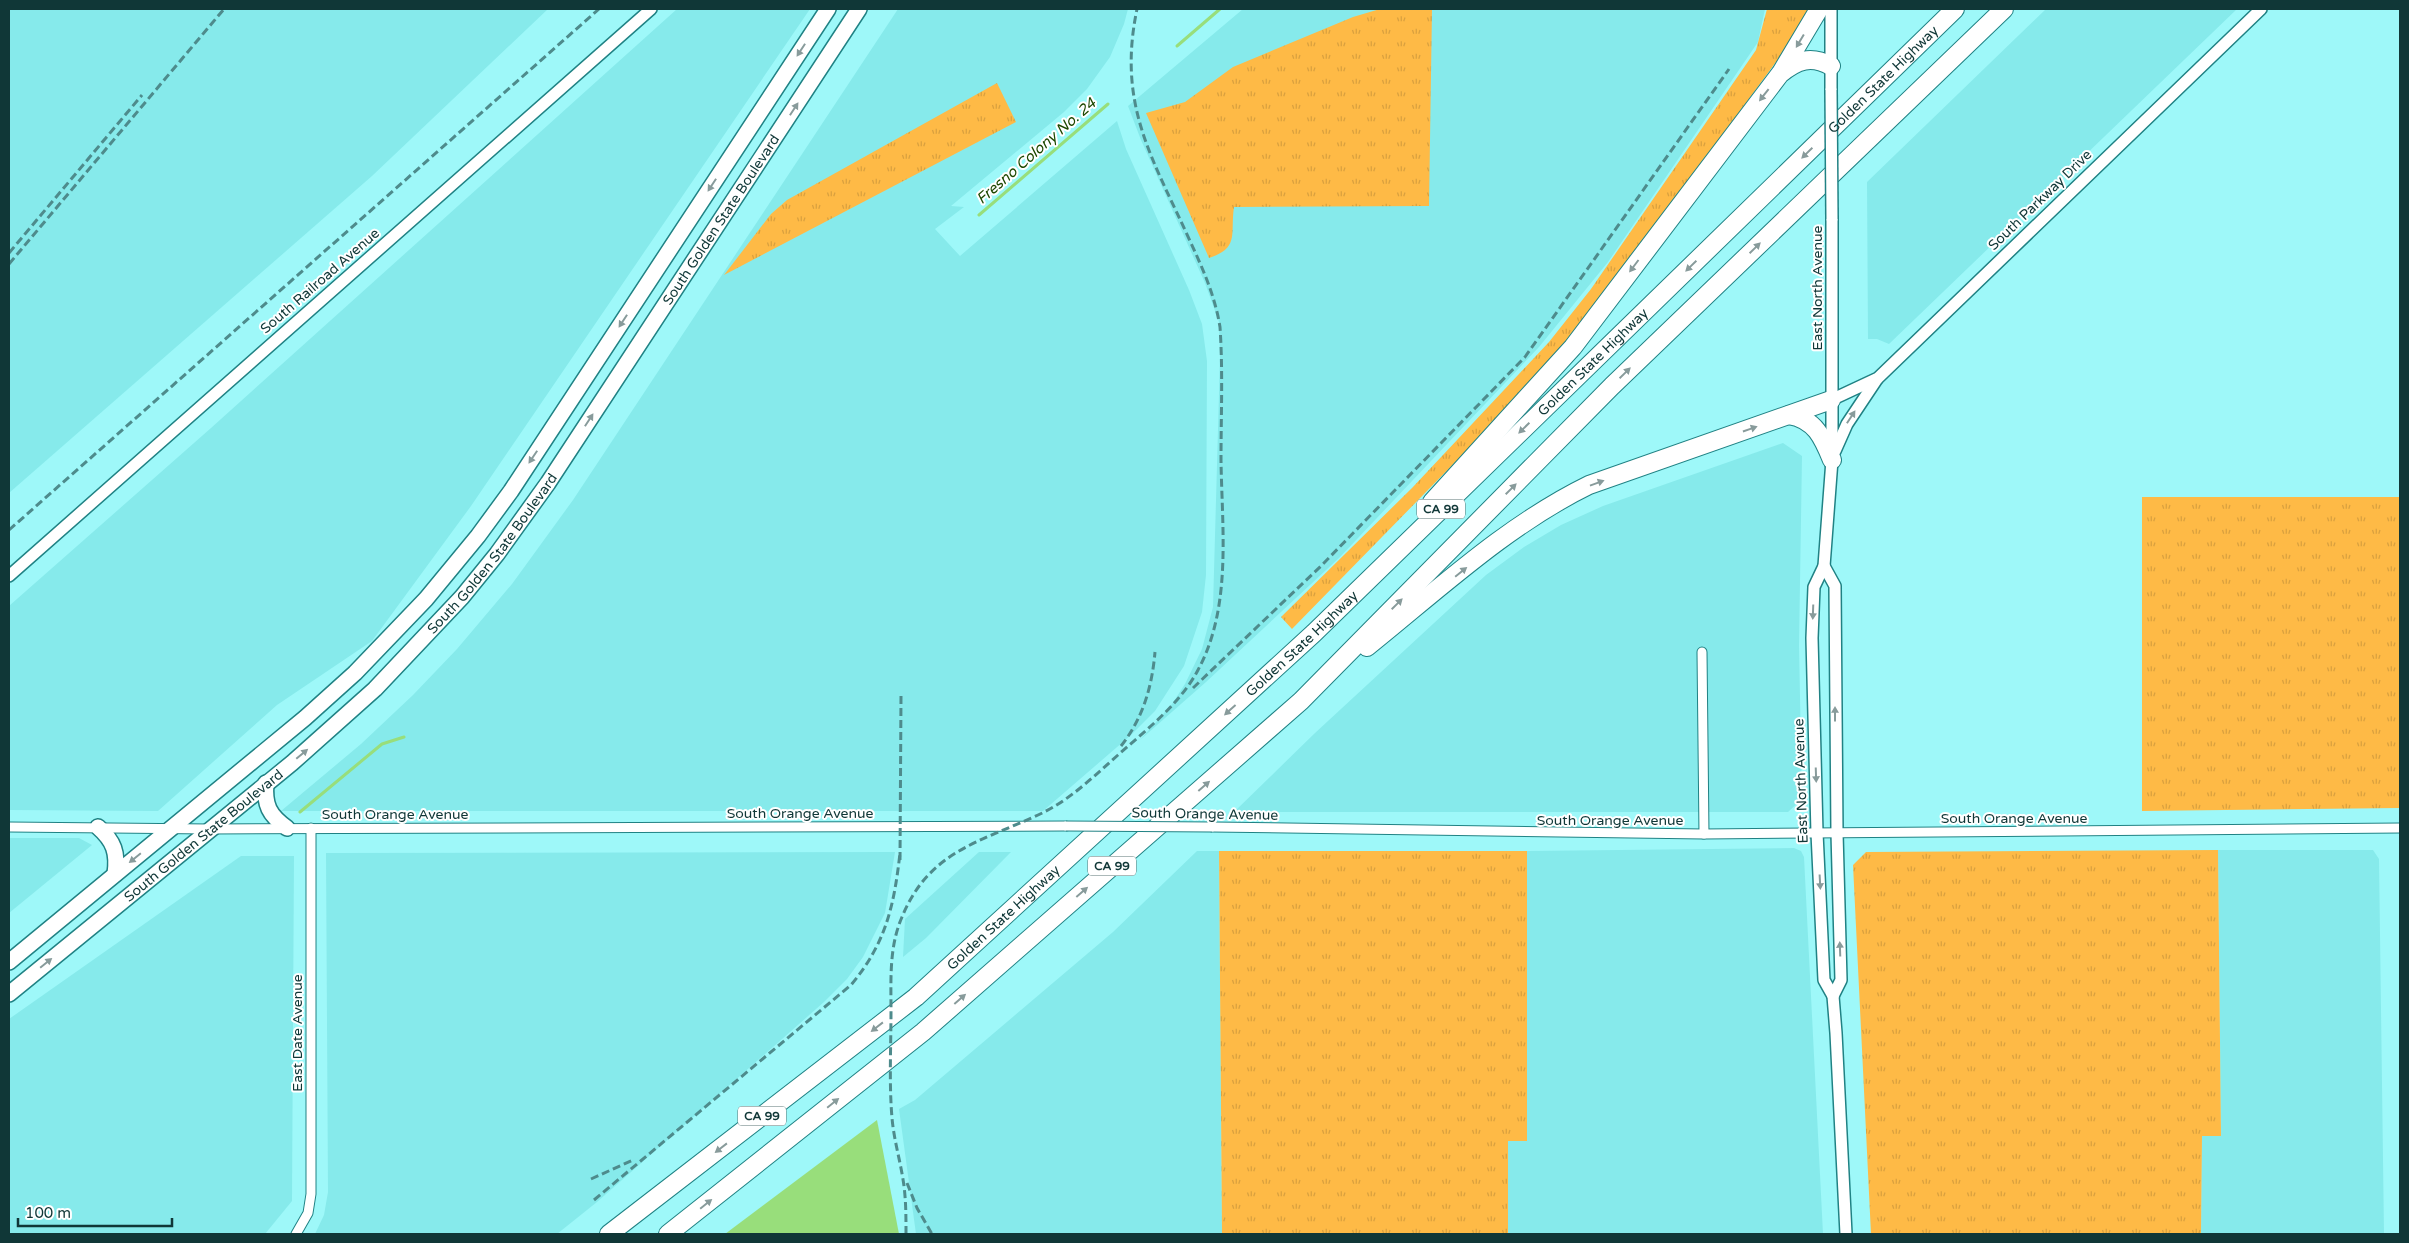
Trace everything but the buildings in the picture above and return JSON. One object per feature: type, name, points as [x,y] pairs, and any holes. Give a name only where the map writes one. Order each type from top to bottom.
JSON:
[{"type":"highway","points":[[1314,633],[1573,347],[1780,74],[1819,9]]},
{"type":"highway","name":"Golden State Highway","points":[[609,1234],[916,997],[1314,633],[1955,9]]},
{"type":"highway","name":"CA 99","points":[[668,1234],[923,1032],[1301,701],[1612,386],[2004,9]]},
{"type":"highway","points":[[1780,74],[1794,63],[1808,59],[1822,61],[1831,66]]},
{"type":"highway","points":[[1301,701],[1496,544],[1540,511],[1590,485],[1831,400]]},
{"type":"highway","points":[[1789,415],[1800,417],[1817,429],[1832,460]]},
{"type":"main road","name":"South Golden State Boulevard","points":[[9,962],[305,718],[355,673],[408,619],[453,567],[511,491],[828,9]]},
{"type":"main road","name":"South Golden State Boulevard","points":[[9,994],[326,734],[390,674],[436,626],[497,554],[580,436],[859,9]]},
{"type":"main road","points":[[266,784],[265,798],[269,813],[287,828]]},
{"type":"main road","points":[[98,827],[114,844],[117,862],[116,874]]},
{"type":"street","name":"South Railroad Avenue","points":[[9,576],[651,9]]},
{"type":"street","name":"East North Avenue","points":[[1831,9],[1832,460],[1824,566],[1814,587],[1812,638],[1817,833],[1824,980],[1833,996],[1839,1078],[1846,1234]]},
{"type":"street","name":"South Parkway Drive","points":[[1831,400],[1878,378],[2260,9]]},
{"type":"street","points":[[1832,460],[1847,424],[1878,378]]},
{"type":"street","name":"East North Avenue","points":[[1824,566],[1835,586],[1836,833],[1841,980],[1833,996]]},
{"type":"street","points":[[1702,652],[1704,834]]},
{"type":"street","name":"South Orange Avenue","points":[[9,827],[210,829],[1066,826],[1537,834],[2400,828]]},
{"type":"street","name":"East Date Avenue","points":[[296,1234],[308,1213],[311,1194],[311,828]]},
{"type":"shaded area","points":[[9,9],[548,9],[372,176],[9,493]]},
{"type":"shaded area","points":[[677,9],[810,9],[471,506],[372,641],[277,705],[158,811],[9,810],[9,606],[211,428]]},
{"type":"shaded area","points":[[898,9],[1128,9],[1124,24],[1110,57],[1087,89],[1064,112],[951,206],[964,207],[935,229],[960,256],[1117,121],[1126,149],[1189,290],[1202,324],[1207,361],[1206,575],[1202,612],[1184,666],[1155,711],[1131,735],[1043,811],[281,811],[361,744],[413,695],[457,649],[512,584],[573,500]]},
{"type":"shaded area","points":[[1243,9],[1765,9],[1758,42],[1608,262],[1539,347],[1340,557],[1206,682],[1140,740],[1172,704],[1185,684],[1202,649],[1213,607],[1220,358],[1219,322],[1205,283],[1141,140],[1128,106]]},
{"type":"shaded area","points":[[2046,9],[2237,9],[1889,344],[1877,339],[1868,339],[1867,182]]},
{"type":"shaded area","points":[[1783,443],[1802,456],[1799,646],[1802,799],[1788,812],[1234,812],[1315,733],[1486,575],[1524,547],[1561,525],[1603,506]]},
{"type":"shaded area","points":[[9,838],[79,838],[92,845],[9,913]]},
{"type":"shaded area","points":[[1794,848],[1801,851],[1804,857],[1823,1234],[1508,1234],[1508,1141],[1527,1140],[1527,851]]},
{"type":"shaded area","points":[[2218,850],[2373,850],[2379,859],[2384,1234],[2201,1234],[2202,1136],[2221,1135]]},
{"type":"shaded area","points":[[1197,851],[1219,851],[1222,1234],[916,1234],[899,1109],[915,1100],[1113,932]]},
{"type":"shaded area","points":[[895,852],[885,913],[863,957],[847,979],[824,1002],[597,1202],[557,1234],[315,1234],[324,1215],[328,1192],[326,853]]},
{"type":"shaded area","points":[[979,852],[1011,852],[926,938],[903,957],[905,919]]},
{"type":"shaded area","points":[[241,856],[294,856],[292,1201],[265,1234],[9,1234],[9,1019]]},
{"type":"shaded area","points":[[877,1120],[899,1234],[725,1234]]},
{"type":"green space","points":[[1380,9],[1432,9],[1429,206],[1234,207],[1232,239],[1225,250],[1209,258],[1146,113],[1185,102],[1233,67],[1353,17]]},
{"type":"green space","points":[[1767,9],[1808,9],[1803,23],[1784,51],[1603,298],[1558,354],[1292,629],[1281,617],[1412,488],[1549,342],[1591,289],[1756,50]]},
{"type":"green space","points":[[997,83],[1016,122],[724,275],[771,214],[787,200]]},
{"type":"green space","points":[[2142,497],[2400,497],[2400,808],[2142,811]]},
{"type":"green space","points":[[2218,850],[2221,1136],[2202,1136],[2201,1234],[1871,1234],[1853,865],[1866,852]]},
{"type":"green space","points":[[1219,851],[1527,851],[1527,1141],[1508,1141],[1508,1234],[1222,1234]]},
{"type":"waterway","name":"Fresno Colony No. 24","points":[[1177,46],[1220,9]]},
{"type":"waterway","name":"Fresno Colony No. 24","points":[[979,215],[1108,104]]},
{"type":"waterway","name":"Fresno Colony No. 24","points":[[300,812],[382,744],[404,737]]},
{"type":"railway","points":[[9,264],[224,9]]},
{"type":"railway","points":[[9,530],[599,9]]},
{"type":"railway","points":[[906,1234],[904,1186],[894,1135],[891,1105],[891,975],[893,951],[898,928],[913,895],[926,877],[958,851],[1038,815],[1070,796],[1151,726],[1191,682],[1209,646],[1216,620],[1223,568],[1220,327],[1215,304],[1204,272],[1151,156],[1142,130],[1135,102],[1132,74],[1132,43],[1137,9]]},
{"type":"railway","points":[[1193,688],[1321,566],[1525,357],[1729,69]]},
{"type":"railway","points":[[9,253],[142,95]]},
{"type":"railway","points":[[1121,746],[1129,735],[1145,702],[1152,678],[1155,652]]},
{"type":"railway","points":[[900,860],[901,695]]},
{"type":"railway","points":[[594,1200],[851,985],[873,954],[886,923],[895,890],[900,853]]},
{"type":"railway","points":[[591,1179],[633,1160]]},
{"type":"railway","points":[[907,1183],[917,1208],[932,1234]]}]
